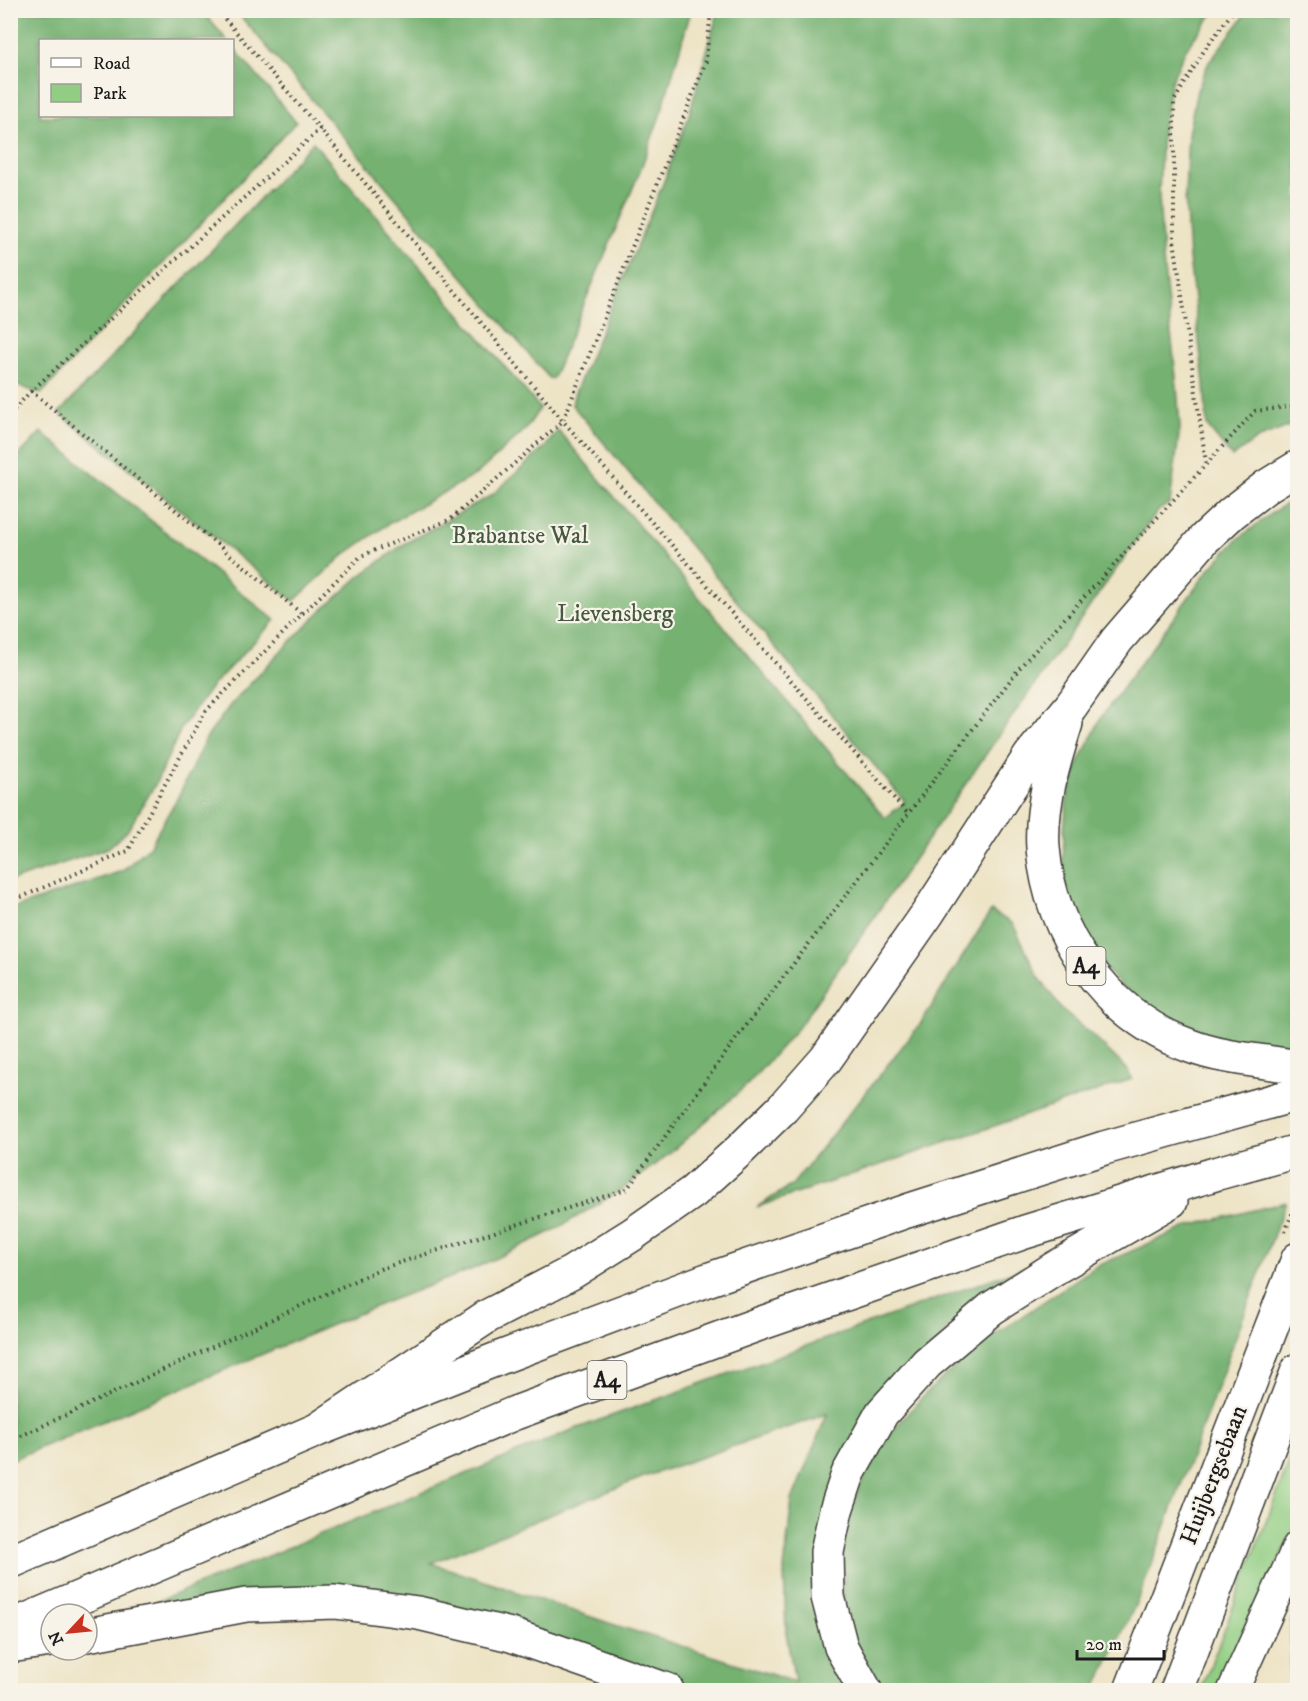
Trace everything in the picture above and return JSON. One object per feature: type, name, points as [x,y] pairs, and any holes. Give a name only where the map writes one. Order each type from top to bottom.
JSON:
[{"type":"main road","name":"A4","points":[[317,1430],[488,1316],[571,1273],[633,1234],[693,1192],[783,1108],[826,1059],[928,912],[1030,756],[1071,706],[1118,640],[1205,538],[1232,513],[1267,486],[1298,467]]},
{"type":"main road","name":"A4","points":[[1071,706],[1047,791],[1043,847],[1057,909],[1070,941],[1089,970],[1112,997],[1137,1017],[1167,1036],[1191,1047],[1298,1067]]},
{"type":"main road","name":"A4","points":[[10,1562],[317,1430],[502,1357],[718,1276],[907,1211],[1104,1148],[1298,1094]]},
{"type":"main road","name":"A4","points":[[10,1627],[515,1413],[1025,1232],[1298,1151]]},
{"type":"main road","name":"A4","points":[[865,1690],[841,1647],[828,1597],[827,1552],[836,1510],[848,1474],[882,1413],[927,1363],[992,1308],[1055,1268],[1218,1173]]},
{"type":"main road","name":"Huijbergsebaan","points":[[1131,1690],[1290,1247]]},
{"type":"main road","name":"Huijbergsebaan","points":[[1177,1690],[1298,1370]]},
{"type":"main road","points":[[99,1633],[246,1605],[335,1602],[417,1613],[511,1635],[668,1690]]},
{"type":"main road","points":[[10,1646],[39,1642]]},
{"type":"street","points":[[1233,1690],[1298,1546]]},
{"type":"path","points":[[217,10],[320,129],[563,421],[908,814]]},
{"type":"path","points":[[10,902],[128,851],[205,712],[302,614],[361,556],[451,519],[563,421],[706,61],[711,10]]},
{"type":"path","points":[[1206,463],[1174,240],[1174,101],[1205,49],[1234,10]]},
{"type":"path","points":[[10,414],[31,391],[320,129]]},
{"type":"path","points":[[31,391],[302,614]]},
{"type":"path","points":[[10,1441],[381,1269],[627,1189],[733,1043],[1021,666],[1255,411],[1298,406]]},
{"type":"path","points":[[1290,1247],[1298,1199]]},
{"type":"green space","points":[[10,11],[202,11],[226,39],[39,39],[39,117],[234,117],[234,48],[296,122],[41,394],[11,383]]},
{"type":"green space","points":[[236,11],[691,11],[662,110],[640,171],[553,378],[550,379]]},
{"type":"green space","name":"Brabantse Wal","points":[[718,11],[1215,11],[1186,49],[1171,82],[1162,131],[1159,195],[1163,260],[1180,428],[1170,503],[1158,511],[1109,579],[798,1028],[748,1084],[669,1154],[620,1191],[553,1231],[473,1269],[384,1303],[11,1460],[11,909],[122,871],[149,847],[178,797],[205,740],[231,704],[279,653],[360,576],[404,544],[492,495],[546,446],[558,430],[885,818],[905,802],[572,405],[574,395],[662,186],[688,118]]},
{"type":"green space","points":[[1248,11],[1297,11],[1298,423],[1257,439],[1232,457],[1207,426],[1189,258],[1185,194],[1188,134],[1197,90],[1209,62]]},
{"type":"green space","points":[[313,142],[540,408],[526,429],[477,474],[390,523],[344,555],[294,601],[59,413]]},
{"type":"green space","points":[[41,432],[275,620],[211,687],[182,727],[155,785],[128,830],[108,848],[11,881],[11,464]]},
{"type":"green space","points":[[1297,497],[1297,1054],[1211,1042],[1145,1009],[1091,955],[1065,896],[1063,866],[1067,800],[1077,766],[1102,716],[1210,568],[1238,539],[1274,511]]},
{"type":"green space","points":[[991,911],[1013,924],[1038,976],[1063,1011],[1127,1069],[1132,1079],[757,1207],[792,1185],[921,1023]]},
{"type":"green space","points":[[1286,1202],[1140,1595],[1095,1690],[879,1690],[845,1620],[843,1535],[860,1485],[892,1431],[926,1393],[979,1345],[1095,1267],[1189,1226]]},
{"type":"green space","points":[[1025,1267],[949,1327],[834,1485],[851,1690],[690,1690],[440,1606],[132,1612],[572,1430]],"holes":[[[827,1414],[792,1500],[784,1569],[786,1633],[795,1682],[431,1563],[644,1477]]]},
{"type":"green space","points":[[1297,1442],[1297,1520],[1220,1690],[1201,1690]]},
{"type":"green space","points":[[1297,1608],[1297,1690],[1290,1690],[1291,1623]]},
{"type":"park label","name":"Lievensberg","points":[[615,614]]}]
